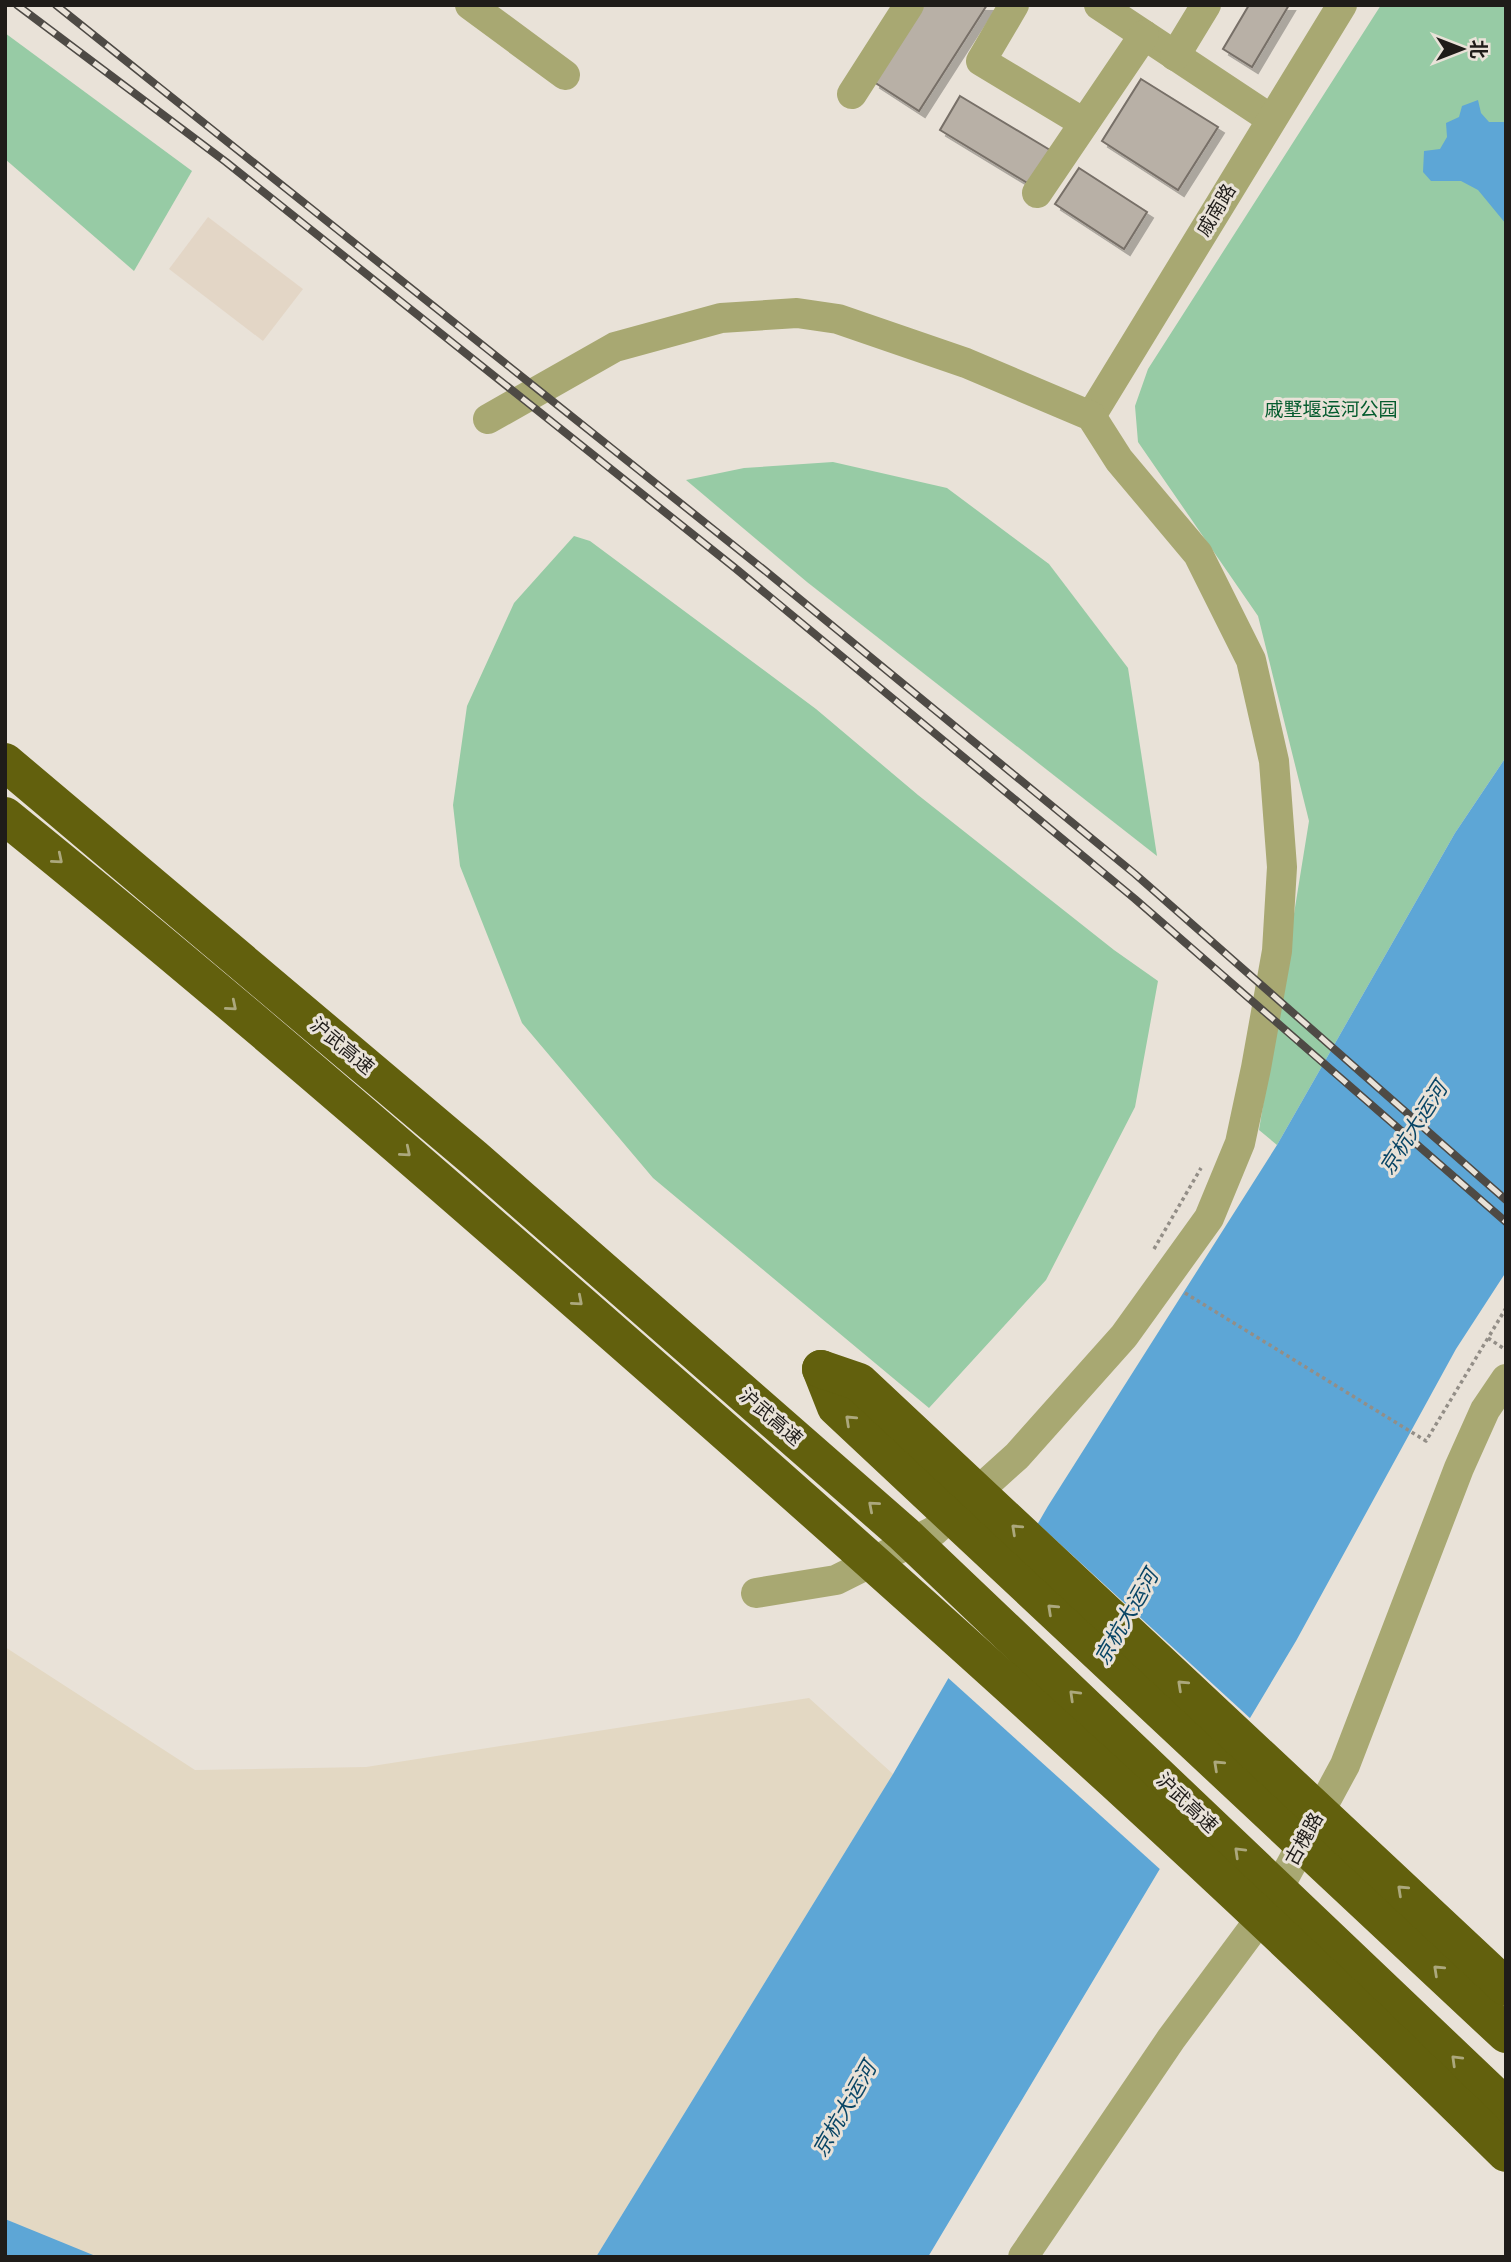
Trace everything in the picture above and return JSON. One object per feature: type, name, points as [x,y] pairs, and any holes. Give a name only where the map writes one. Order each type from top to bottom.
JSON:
[{"type":"highway","name":"沪武高速","points":[[5,762],[474,1158],[904,1534],[1506,2107]]},
{"type":"highway","name":"沪武高速","points":[[5,816],[445,1185],[925,1608],[1216,1876],[1506,2154]]},
{"type":"highway","points":[[1506,1987],[859,1382],[821,1369],[836,1407],[1506,2034]]},
{"type":"street","points":[[470,5],[565,75]]},
{"type":"street","points":[[852,94],[909,5]]},
{"type":"street","points":[[1014,5],[981,61],[1084,123]]},
{"type":"street","points":[[1099,5],[1271,119]]},
{"type":"street","points":[[1175,55],[1206,5]]},
{"type":"street","name":"戚南路","points":[[1091,416],[1342,5]]},
{"type":"street","points":[[1037,193],[1144,34]]},
{"type":"street","points":[[488,419],[615,347],[721,318],[797,313],[838,319],[954,358],[1091,416],[1119,460],[1198,554],[1251,660],[1275,761],[1282,867],[1277,951],[1240,1143],[1209,1218],[1124,1336],[1017,1456],[934,1531],[836,1580],[756,1593]]},
{"type":"street","name":"古槐路","points":[[1023,2257],[1171,2039],[1266,1911],[1345,1765],[1459,1468],[1485,1410],[1506,1379]]},
{"type":"path","points":[[1150,1255],[1206,1159]]},
{"type":"path","points":[[1178,1289],[1426,1441],[1506,1308]]},
{"type":"path","points":[[1488,1338],[1506,1350]]},
{"type":"shaded area","points":[[208,217],[303,289],[263,341],[169,269]]},
{"type":"shaded area","points":[[5,1647],[195,1770],[366,1767],[809,1698],[893,1774],[596,2257],[5,2257]]},
{"type":"green space","name":"戚墅堰运河公园","points":[[1381,5],[1506,5],[1506,757],[1455,833],[1277,1145],[1259,1130],[1309,821],[1258,616],[1138,442],[1135,406],[1148,369]]},
{"type":"green space","points":[[5,33],[192,171],[134,271],[5,159]]},
{"type":"green space","points":[[833,462],[947,488],[1049,564],[1128,668],[1157,856],[807,582],[686,480],[744,468]]},
{"type":"green space","points":[[574,536],[590,541],[816,709],[918,795],[1114,950],[1158,981],[1135,1107],[1046,1280],[929,1408],[653,1178],[522,1023],[460,866],[453,805],[467,706],[514,603]]},
{"type":"water","points":[[1478,100],[1481,113],[1489,122],[1506,122],[1506,224],[1478,190],[1461,181],[1431,181],[1423,172],[1424,151],[1440,149],[1447,137],[1446,123],[1459,117],[1462,106]]},
{"type":"water","name":"京杭大运河","points":[[1506,757],[1506,1272],[1456,1349],[1296,1641],[928,2257],[596,2257],[893,1774],[1048,1506],[1277,1145],[1455,833]]},
{"type":"water","points":[[5,2219],[98,2257],[5,2257]]},
{"type":"pier","points":[[1035,1521],[1252,1720],[1162,1871],[946,1676]]},
{"type":"building","points":[[923,5],[987,5],[919,111],[874,82]]},
{"type":"building","points":[[1249,5],[1289,5],[1252,67],[1223,49]]},
{"type":"building","points":[[1141,79],[1218,127],[1178,190],[1102,141]]},
{"type":"building","points":[[960,96],[1050,150],[1029,184],[940,130]]},
{"type":"building","points":[[1079,168],[1147,212],[1124,249],[1055,204]]},
{"type":"railway","points":[[17,5],[226,162],[735,568],[1135,899],[1506,1222]]},
{"type":"railway","points":[[56,5],[763,569],[1135,874],[1506,1200]]}]
